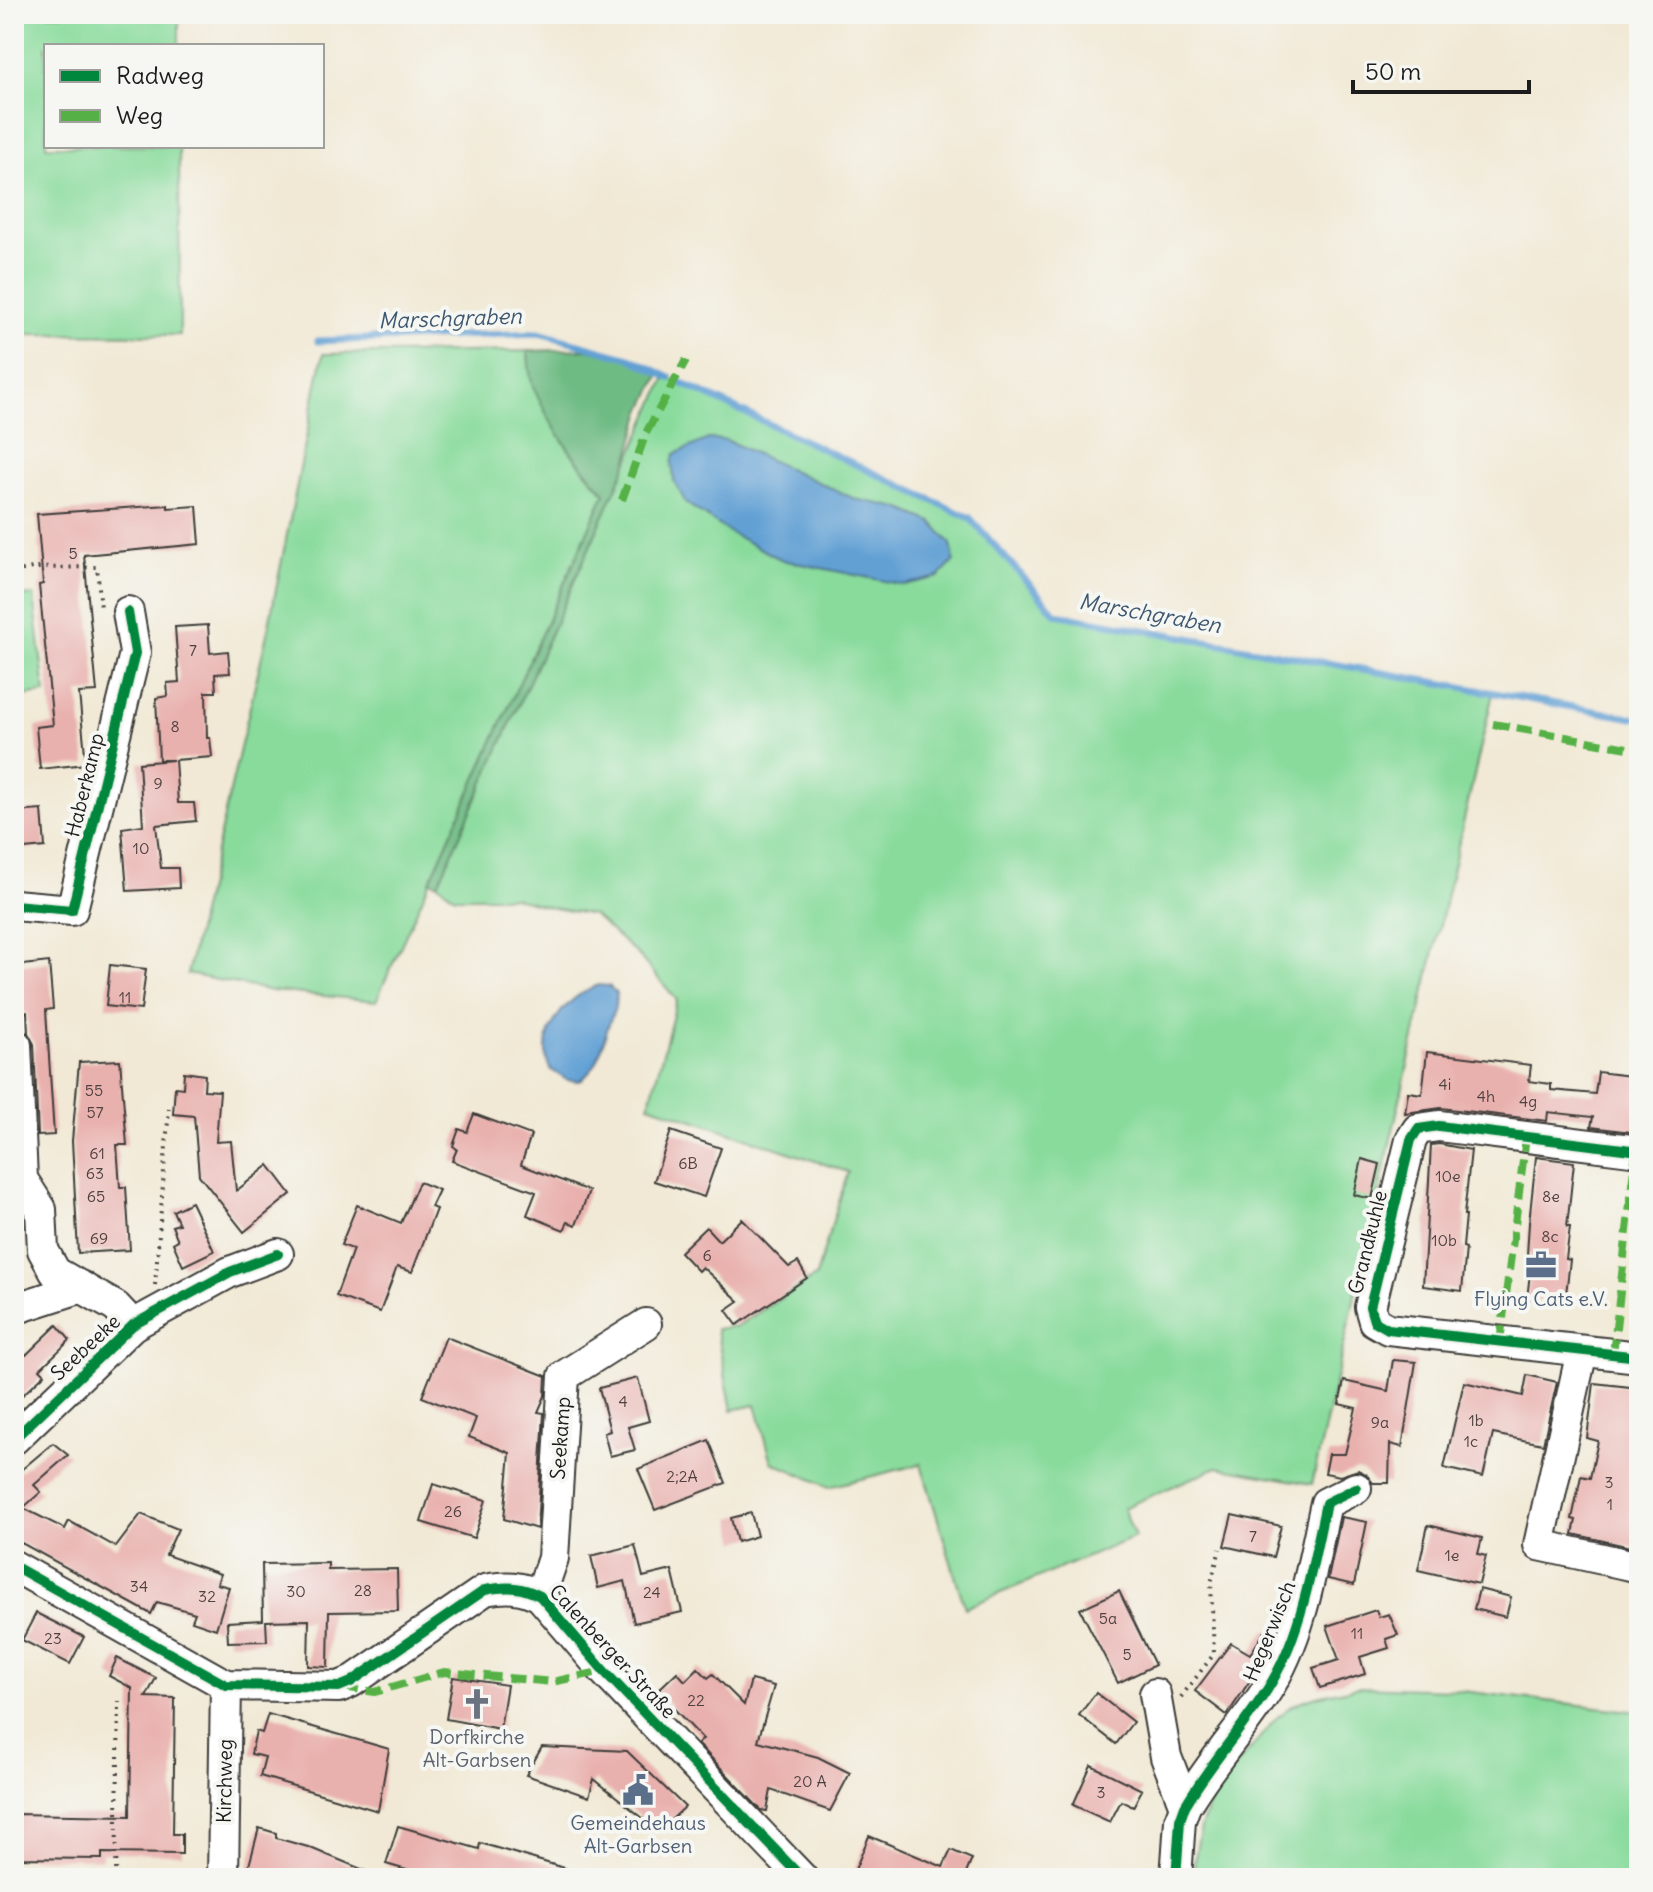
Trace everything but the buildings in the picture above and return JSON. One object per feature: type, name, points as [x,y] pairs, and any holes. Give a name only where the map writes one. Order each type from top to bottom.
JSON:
[{"type":"street","name":"Haberkamp","points":[[14,905],[72,910],[135,653],[128,612]]},
{"type":"street","name":"Seebeeke","points":[[16,1045],[22,1179],[41,1209],[43,1250],[55,1272],[143,1320]]},
{"type":"street","name":"Grandkuhle","points":[[1639,1151],[1431,1125],[1418,1129],[1411,1140],[1370,1314],[1374,1321],[1388,1329],[1639,1357]]},
{"type":"street","name":"Seebeeke","points":[[14,1439],[143,1320],[230,1272],[278,1254]]},
{"type":"street","points":[[14,1309],[82,1287]]},
{"type":"street","name":"Seekamp","points":[[540,1596],[553,1558],[564,1376],[646,1324]]},
{"type":"street","points":[[1582,1351],[1539,1545],[1639,1567]]},
{"type":"street","name":"Hegerwisch","points":[[1176,1878],[1180,1820],[1185,1806],[1279,1667],[1304,1602],[1326,1503],[1356,1488]]},
{"type":"street","name":"Calenberger Straße","points":[[14,1566],[226,1685],[339,1687],[351,1682],[485,1590],[515,1586],[540,1596],[604,1671],[802,1878]]},
{"type":"street","name":"Kirchweg","points":[[223,1878],[226,1685]]},
{"type":"street","points":[[1158,1709],[1171,1773],[1185,1806]]},
{"type":"path","points":[[14,572],[32,568],[97,567],[101,614],[128,612]]},
{"type":"path","points":[[143,1320],[160,1251],[169,1108]]},
{"type":"path","points":[[1158,1709],[1214,1654],[1211,1583],[1220,1549]]},
{"type":"path","points":[[116,1878],[119,1701]]},
{"type":"green space","points":[[14,14],[179,14],[179,44],[44,44],[44,148],[179,148],[180,335],[14,334]]},
{"type":"green space","points":[[586,349],[630,358],[660,374],[642,411],[626,466],[438,884],[430,881],[605,493],[556,430],[531,380],[528,351]]},
{"type":"green space","points":[[528,351],[532,384],[548,416],[574,457],[605,493],[376,1001],[272,991],[187,974],[268,630],[323,354]]},
{"type":"green space","points":[[666,377],[970,518],[1056,614],[1493,693],[1312,1484],[1217,1467],[1123,1508],[1135,1537],[965,1608],[921,1464],[829,1487],[772,1462],[756,1405],[732,1410],[716,1329],[737,1326],[816,1276],[848,1172],[649,1105],[677,1000],[639,956],[593,915],[513,897],[455,897],[438,884]]},
{"type":"green space","points":[[34,595],[45,693],[14,697],[14,597]]},
{"type":"green space","points":[[1358,1687],[1454,1690],[1639,1712],[1639,1878],[1193,1878],[1199,1837],[1209,1806],[1270,1724],[1299,1703]]},
{"type":"water","points":[[708,439],[726,440],[855,499],[899,508],[932,522],[951,544],[954,561],[939,577],[904,585],[782,560],[732,534],[686,503],[674,481],[672,462],[675,454]]},
{"type":"water","points":[[599,985],[609,986],[616,993],[615,1008],[601,1052],[592,1070],[580,1081],[567,1080],[550,1069],[546,1056],[550,1030],[565,1007]]},
{"type":"waterway","name":"Marschgraben","points":[[318,341],[539,333],[630,358],[670,378]]},
{"type":"waterway","name":"Marschgraben","points":[[679,382],[970,518],[1056,614],[1633,718]]},
{"type":"marked path","points":[[622,500],[646,433],[686,360]]},
{"type":"marked path","points":[[1493,724],[1639,750]]},
{"type":"marked path","points":[[1500,1342],[1526,1137]]},
{"type":"marked path","points":[[1613,1354],[1636,1151]]},
{"type":"marked path","points":[[343,1687],[375,1692],[444,1672],[552,1682],[604,1671]]},
{"type":"cycle path","points":[[14,905],[72,910],[135,653],[128,612]]},
{"type":"cycle path","points":[[1639,1151],[1439,1126],[1418,1129],[1411,1140],[1370,1307],[1374,1321],[1388,1329],[1639,1357]]},
{"type":"cycle path","points":[[14,1439],[133,1325],[230,1272],[278,1254]]},
{"type":"cycle path","points":[[1176,1878],[1180,1820],[1185,1806],[1279,1669],[1304,1600],[1326,1503],[1356,1488]]},
{"type":"cycle path","points":[[14,1566],[226,1685],[339,1687],[351,1682],[485,1590],[526,1590],[540,1596],[604,1671],[802,1878]]},
{"type":"place","name":"Flying Cats e.V.","points":[[1541,1265]]},
{"type":"place","name":"Dorfkirche Alt-Garbsen","points":[[477,1704]]},
{"type":"place","name":"Gemeindehaus Alt-Garbsen","points":[[638,1790]]}]
